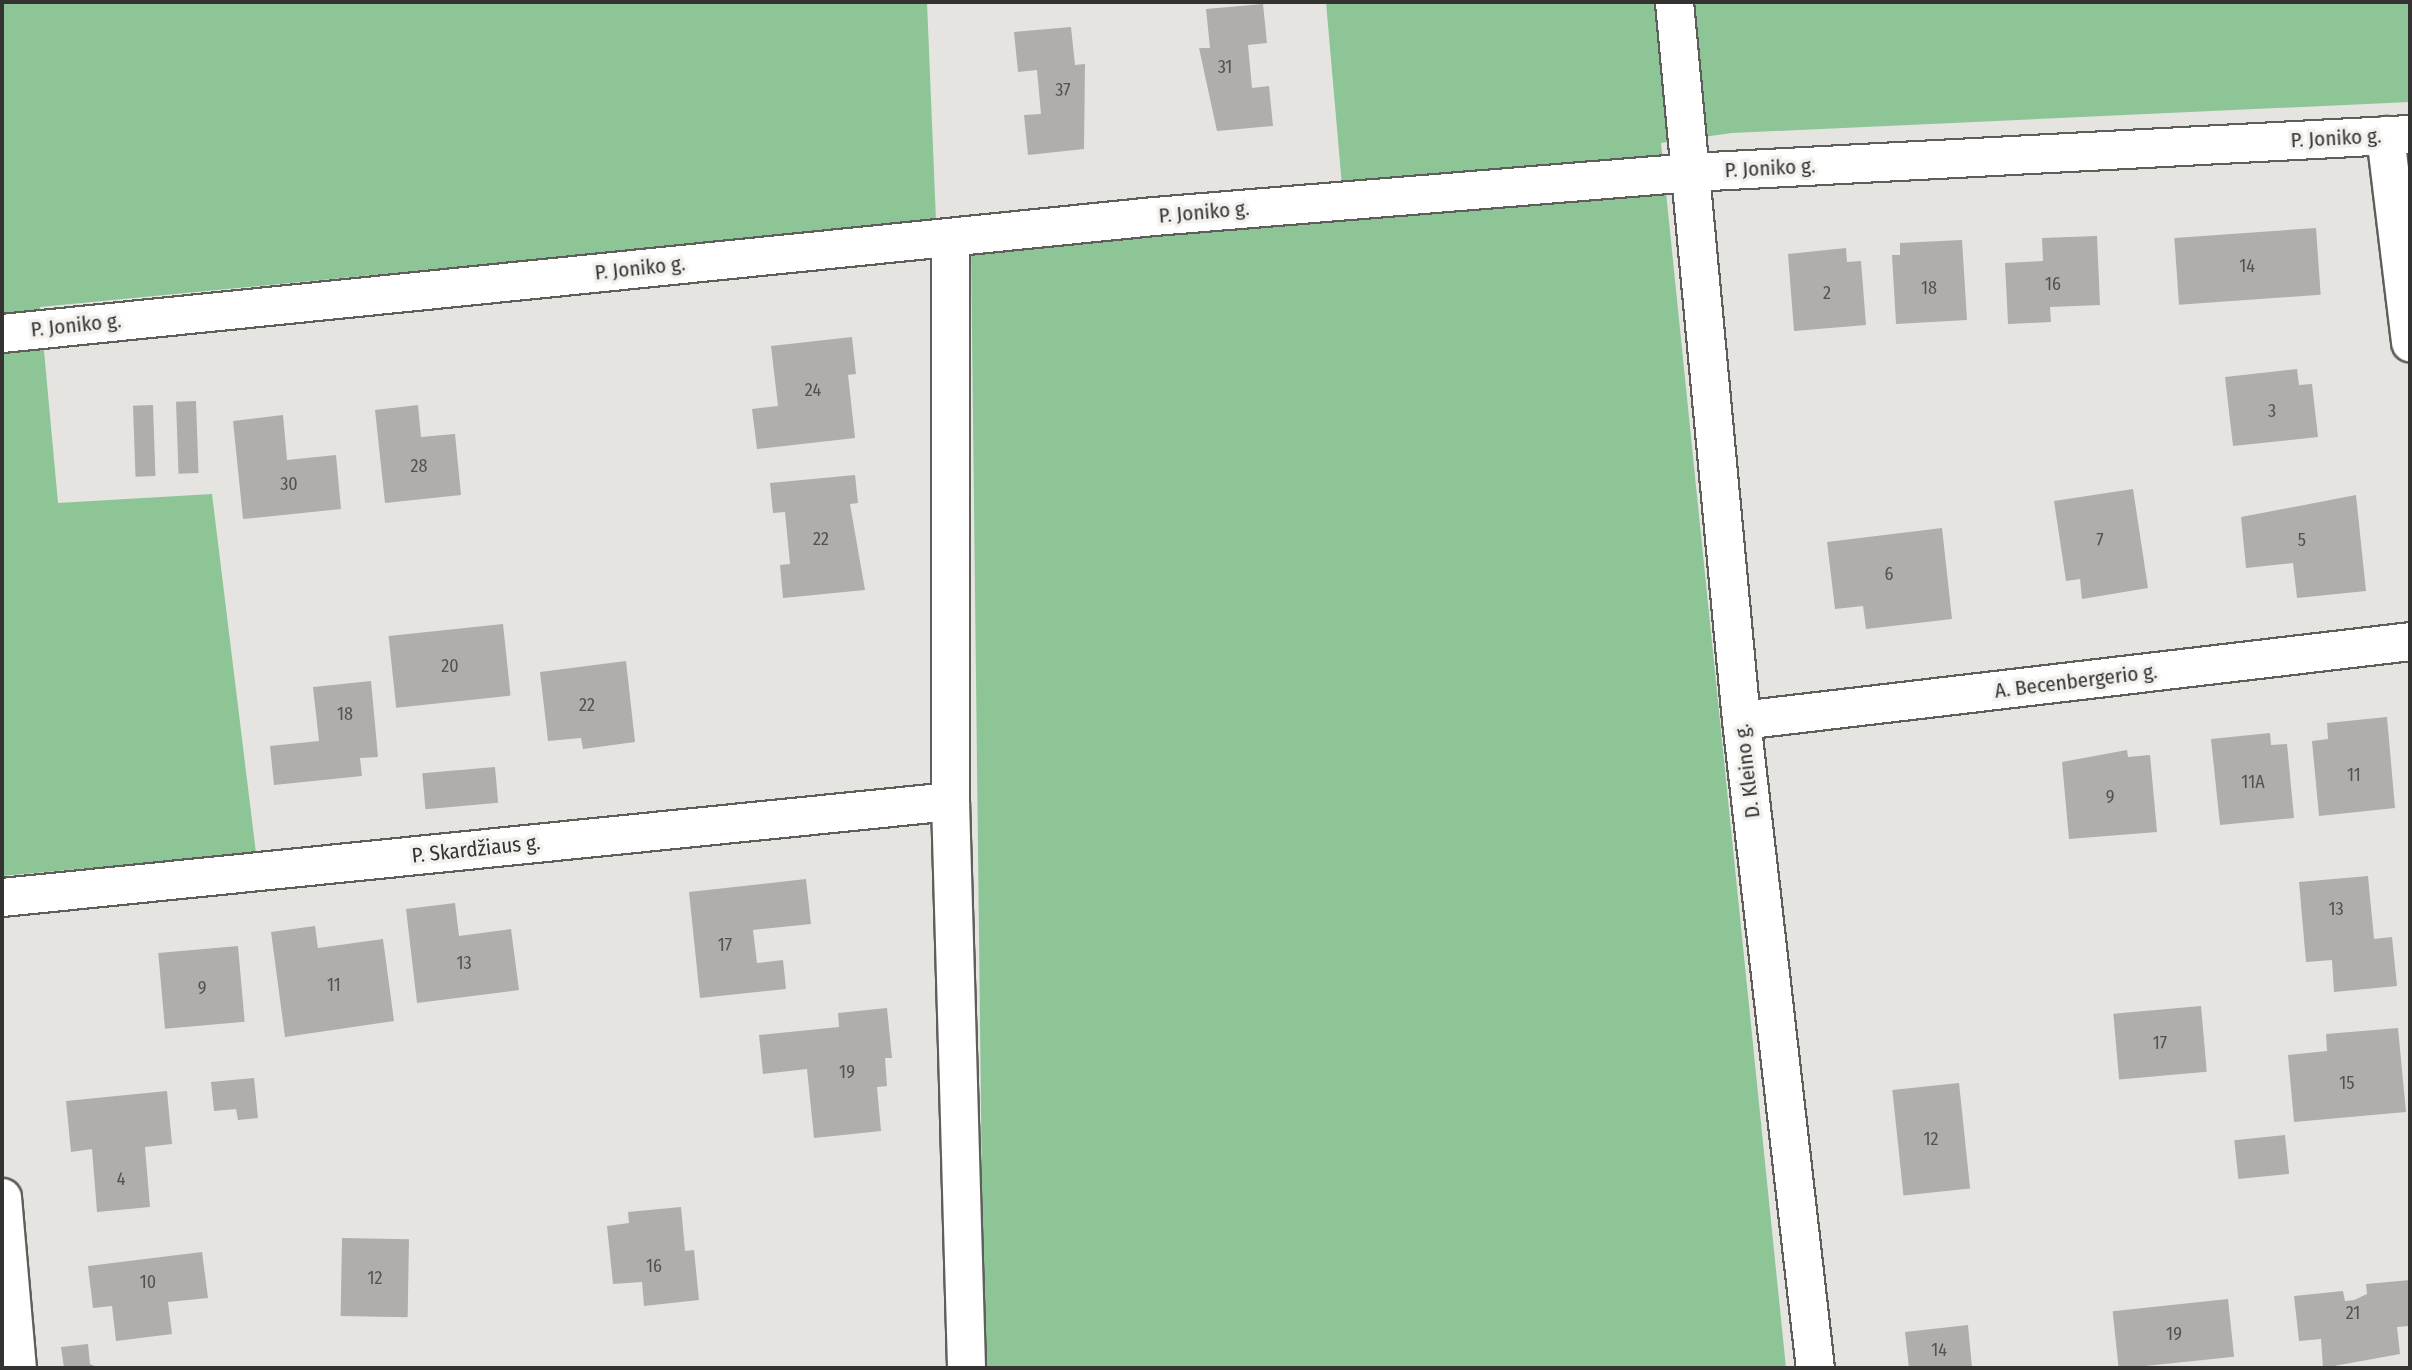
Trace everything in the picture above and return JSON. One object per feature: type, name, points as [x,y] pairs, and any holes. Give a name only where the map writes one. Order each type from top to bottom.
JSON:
[{"type":"street","name":"D. Kleino g.","points":[[1675,2],[1741,720],[1815,1368]]},
{"type":"street","name":"P. Joniko g.","points":[[2,333],[950,237],[1691,172],[2398,135]]},
{"type":"street","points":[[2398,135],[2410,341]]},
{"type":"street","points":[[950,237],[950,801],[966,1368]]},
{"type":"street","name":"A. Becenbergerio g.","points":[[1741,720],[2410,641]]},
{"type":"street","name":"P. Skardžiaus g.","points":[[2,897],[950,801]]},
{"type":"street","points":[[2,1197],[18,1368]]},
{"type":"green space","points":[[2,2],[927,2],[936,221],[40,307],[58,503],[212,494],[256,853],[2,876]]},
{"type":"green space","points":[[1326,2],[2410,2],[2410,102],[1732,133],[1661,143],[1786,1368],[984,1368],[971,246],[1344,209]]},
{"type":"building","points":[[1263,4],[1267,43],[1248,45],[1252,88],[1269,86],[1273,126],[1217,131],[1199,48],[1210,48],[1206,9]]},
{"type":"building","points":[[1071,27],[1075,65],[1085,64],[1084,149],[1028,155],[1024,115],[1041,114],[1037,70],[1018,72],[1014,32]]},
{"type":"building","points":[[2316,228],[2321,295],[2179,305],[2174,238]]},
{"type":"building","points":[[2097,236],[2100,305],[2050,307],[2051,322],[2008,324],[2005,263],[2043,261],[2042,238]]},
{"type":"building","points":[[1962,240],[1967,320],[1896,324],[1892,255],[1900,255],[1900,243]]},
{"type":"building","points":[[1846,248],[1847,262],[1861,261],[1866,325],[1794,331],[1788,254]]},
{"type":"building","points":[[852,337],[856,374],[848,375],[855,438],[757,449],[752,409],[778,406],[771,346]]},
{"type":"building","points":[[2297,369],[2299,385],[2312,384],[2318,437],[2233,446],[2225,377]]},
{"type":"building","points":[[196,401],[199,473],[179,474],[176,402]]},
{"type":"building","points":[[153,405],[155,476],[135,477],[133,406]]},
{"type":"building","points":[[418,405],[421,437],[455,434],[461,495],[385,503],[375,410]]},
{"type":"building","points":[[283,415],[287,460],[336,455],[341,509],[243,519],[233,421]]},
{"type":"building","points":[[855,475],[858,503],[850,504],[865,590],[783,598],[780,565],[790,564],[785,512],[773,513],[770,483]]},
{"type":"building","points":[[2133,489],[2148,588],[2082,599],[2080,579],[2066,581],[2054,501]]},
{"type":"building","points":[[2356,495],[2366,591],[2297,598],[2293,563],[2246,568],[2241,517]]},
{"type":"building","points":[[1942,528],[1952,619],[1866,629],[1863,606],[1835,609],[1827,542]]},
{"type":"building","points":[[503,624],[511,696],[396,708],[389,636]]},
{"type":"building","points":[[626,661],[635,742],[583,749],[581,738],[548,741],[540,672]]},
{"type":"building","points":[[371,681],[378,757],[360,758],[362,776],[274,785],[270,746],[319,741],[313,687]]},
{"type":"building","points":[[2387,717],[2395,808],[2319,816],[2312,741],[2328,739],[2327,723]]},
{"type":"building","points":[[2270,733],[2271,745],[2287,744],[2294,818],[2220,825],[2211,739]]},
{"type":"building","points":[[2127,750],[2128,757],[2150,755],[2157,832],[2069,839],[2062,762]]},
{"type":"building","points":[[495,767],[498,803],[425,809],[422,773]]},
{"type":"building","points":[[2368,876],[2374,939],[2392,937],[2397,986],[2334,992],[2332,960],[2306,962],[2299,882]]},
{"type":"building","points":[[806,879],[811,924],[753,930],[757,963],[783,960],[786,989],[700,998],[689,892]]},
{"type":"building","points":[[455,903],[459,936],[511,929],[519,990],[417,1003],[406,909]]},
{"type":"building","points":[[315,926],[318,948],[383,939],[394,1021],[285,1037],[271,932]]},
{"type":"building","points":[[238,946],[245,1022],[165,1029],[158,953]]},
{"type":"building","points":[[2201,1006],[2207,1072],[2119,1079],[2113,1014]]},
{"type":"building","points":[[887,1008],[892,1058],[885,1058],[887,1086],[877,1087],[881,1131],[814,1138],[807,1069],[763,1074],[759,1035],[839,1027],[838,1013]]},
{"type":"building","points":[[2398,1028],[2406,1112],[2294,1122],[2288,1055],[2327,1051],[2326,1034]]},
{"type":"building","points":[[254,1078],[258,1118],[238,1120],[236,1109],[214,1111],[211,1082]]},
{"type":"building","points":[[1959,1083],[1970,1188],[1903,1195],[1892,1090]]},
{"type":"building","points":[[167,1091],[172,1144],[145,1147],[150,1207],[97,1212],[92,1149],[71,1152],[66,1101]]},
{"type":"building","points":[[2285,1135],[2289,1174],[2238,1179],[2234,1140]]},
{"type":"building","points":[[681,1207],[685,1251],[694,1250],[699,1300],[644,1306],[642,1282],[613,1284],[607,1226],[629,1223],[628,1212]]},
{"type":"building","points":[[342,1238],[409,1239],[408,1317],[341,1316]]},
{"type":"building","points":[[202,1252],[208,1298],[168,1302],[172,1334],[116,1341],[112,1306],[93,1308],[88,1266]]},
{"type":"building","points":[[2410,1280],[2410,1326],[2397,1327],[2400,1354],[2323,1368],[2321,1339],[2299,1341],[2294,1296],[2343,1291],[2345,1301],[2354,1300],[2367,1294],[2366,1284]]},
{"type":"building","points":[[2228,1299],[2234,1357],[2119,1368],[2113,1311]]},
{"type":"building","points":[[1968,1325],[1972,1368],[1909,1368],[1905,1332]]},
{"type":"building","points":[[88,1344],[90,1364],[99,1368],[64,1368],[61,1347]]}]
